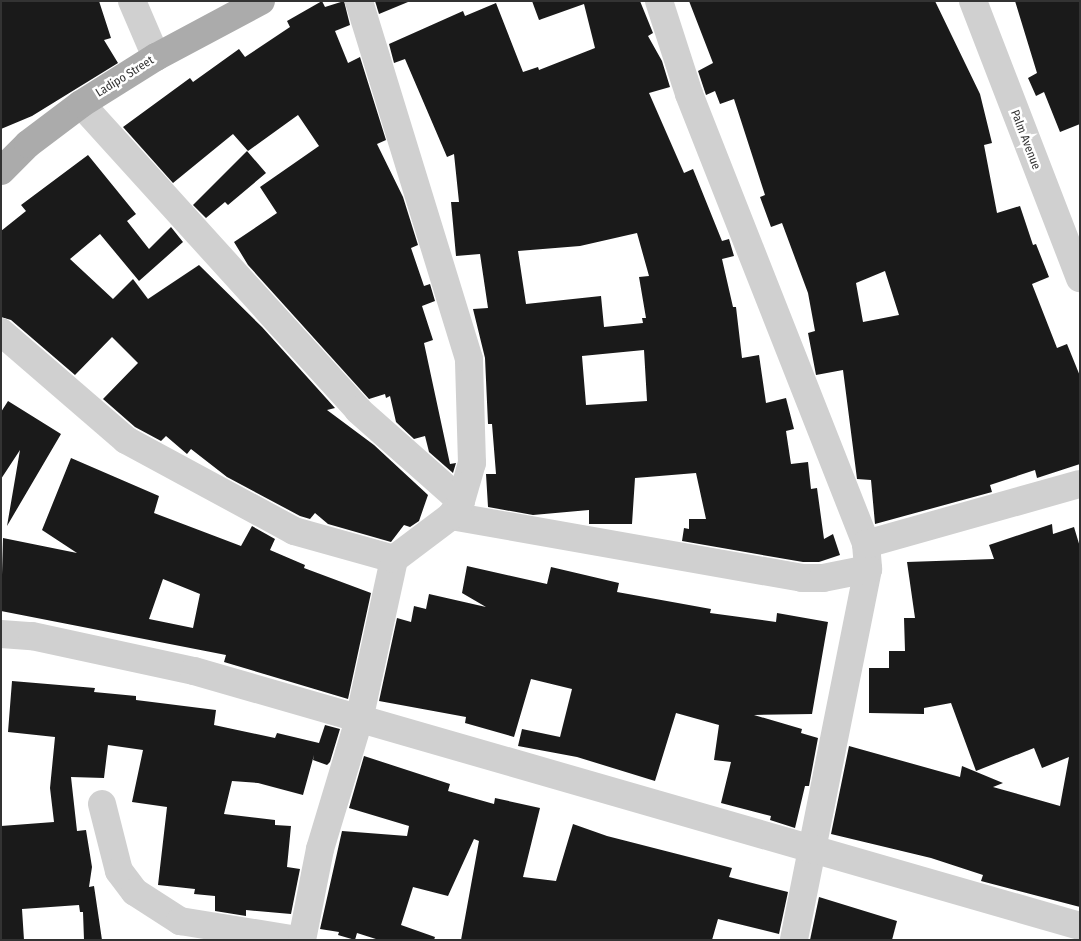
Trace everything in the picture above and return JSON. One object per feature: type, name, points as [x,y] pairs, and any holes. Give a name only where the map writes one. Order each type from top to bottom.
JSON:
[{"type":"main road","name":"Ladipo Street","points":[[1,171],[28,144],[81,104],[156,57],[261,1]]},
{"type":"street","points":[[132,1],[156,57]]},
{"type":"street","points":[[302,940],[320,849],[359,720],[394,559],[456,508],[472,464],[469,359],[359,1]]},
{"type":"street","points":[[658,1],[689,94],[867,557],[794,940]]},
{"type":"street","name":"Palm Avenue","points":[[972,1],[1080,278]]},
{"type":"street","points":[[81,104],[358,410],[456,508],[802,578],[823,578],[867,557],[1080,484]]},
{"type":"street","points":[[1,332],[126,440],[294,531],[394,559]]},
{"type":"street","points":[[1,634],[32,636],[194,671],[1080,926]]},
{"type":"street","points":[[102,804],[119,871],[134,892],[180,921],[297,940]]},
{"type":"building","points":[[1,1],[99,1],[111,38],[104,40],[118,63],[32,116],[1,129]]},
{"type":"building","points":[[322,1],[325,7],[344,1],[350,25],[335,31],[348,63],[360,57],[386,140],[377,144],[403,197],[418,245],[411,248],[424,286],[430,284],[435,301],[422,306],[433,340],[424,343],[450,464],[456,463],[453,473],[429,452],[425,436],[414,439],[396,422],[390,396],[386,398],[385,394],[369,399],[248,265],[234,242],[277,213],[260,187],[319,146],[298,115],[248,151],[233,134],[173,183],[123,127],[190,78],[193,82],[239,49],[245,57],[290,27],[287,21]]},
{"type":"building","points":[[375,1],[408,1],[408,2],[379,14]]},
{"type":"building","points":[[532,1],[640,1],[653,33],[648,36],[662,61],[670,87],[649,93],[684,173],[693,169],[722,241],[729,239],[734,256],[722,259],[733,307],[736,307],[742,358],[759,355],[766,403],[786,398],[794,429],[786,431],[791,464],[808,462],[811,489],[817,488],[824,539],[833,534],[840,555],[819,562],[803,562],[682,541],[684,528],[689,529],[689,519],[706,519],[696,473],[635,478],[632,524],[589,524],[589,510],[533,515],[488,507],[486,474],[496,474],[492,424],[488,424],[485,358],[473,309],[488,308],[480,254],[456,256],[451,202],[459,202],[454,154],[447,157],[405,59],[394,63],[389,44],[463,11],[465,16],[496,3],[523,72],[538,67],[539,70],[595,48],[584,4],[539,20]],"holes":[[[637,233],[649,276],[639,277],[646,318],[642,318],[643,323],[604,327],[601,296],[526,304],[518,251],[580,246]],[[644,350],[647,401],[586,405],[582,356]]]},
{"type":"building","points":[[689,1],[935,1],[980,94],[992,143],[984,145],[997,213],[1020,206],[1033,245],[1036,244],[1049,277],[1032,284],[1057,348],[1067,344],[1080,376],[1080,464],[1037,478],[1035,470],[990,485],[992,492],[875,524],[871,480],[857,479],[843,370],[816,375],[808,333],[815,331],[808,293],[782,223],[771,227],[760,197],[765,195],[734,99],[720,104],[715,91],[706,95],[698,71],[713,63]],"holes":[[[885,271],[899,315],[863,322],[856,283]]]},
{"type":"building","points":[[1015,1],[1080,1],[1080,124],[1060,132],[1044,92],[1036,96],[1028,78],[1037,73]]},
{"type":"building","points":[[247,151],[266,173],[228,205],[225,202],[206,218],[193,205]]},
{"type":"building","points":[[88,155],[136,214],[127,221],[149,249],[171,227],[183,242],[139,281],[100,234],[70,259],[113,299],[133,279],[148,299],[199,265],[262,327],[335,408],[327,410],[374,445],[428,495],[419,521],[410,527],[404,525],[391,542],[328,524],[315,513],[310,519],[300,516],[227,477],[191,449],[187,454],[166,436],[161,441],[135,427],[103,399],[138,363],[112,337],[75,375],[11,320],[1,317],[1,231],[26,211],[21,205]]},
{"type":"building","points":[[8,401],[61,434],[7,526],[20,450],[1,479],[1,412]]},
{"type":"building","points":[[71,458],[159,496],[154,513],[241,546],[252,526],[275,539],[270,550],[305,565],[304,568],[371,593],[348,699],[224,662],[226,655],[1,611],[3,538],[77,553],[42,530]],"holes":[[[163,579],[200,594],[193,628],[149,619]]]},
{"type":"building","points":[[1052,524],[1053,534],[1074,527],[1080,547],[1080,907],[981,881],[983,875],[931,858],[831,834],[849,746],[960,777],[962,766],[1003,783],[993,787],[1060,806],[1069,757],[1042,768],[1034,748],[976,771],[951,703],[924,708],[924,714],[869,713],[869,668],[889,668],[889,651],[905,651],[904,618],[915,618],[907,562],[994,559],[989,545]]},
{"type":"building","points":[[467,566],[547,584],[551,567],[619,583],[617,592],[711,609],[710,613],[776,622],[777,613],[828,622],[812,714],[754,715],[802,729],[801,733],[818,738],[809,786],[805,786],[795,828],[770,820],[771,816],[721,803],[731,762],[714,760],[719,725],[676,713],[655,781],[577,757],[518,746],[522,729],[560,737],[572,689],[531,679],[514,737],[465,723],[466,717],[379,701],[397,618],[411,622],[414,606],[426,609],[429,594],[486,607],[462,593]]},
{"type":"building","points":[[12,681],[95,688],[94,692],[136,696],[136,700],[216,710],[214,725],[275,738],[277,733],[319,743],[325,725],[340,729],[330,762],[327,765],[313,760],[314,755],[303,795],[258,783],[232,781],[224,814],[275,820],[275,825],[291,826],[287,867],[300,869],[291,914],[246,910],[246,916],[215,911],[215,896],[194,894],[195,889],[158,885],[167,807],[132,802],[143,750],[108,745],[104,778],[71,777],[77,831],[86,830],[92,867],[89,887],[94,886],[102,940],[84,940],[83,912],[80,912],[79,905],[22,909],[24,940],[1,940],[1,826],[54,822],[50,788],[55,737],[8,732]]},
{"type":"building","points":[[364,756],[450,784],[448,791],[494,804],[495,798],[540,808],[523,877],[556,881],[573,824],[607,836],[732,868],[729,877],[788,892],[779,934],[718,919],[712,940],[461,940],[479,841],[474,839],[448,896],[413,887],[401,925],[435,937],[434,940],[379,940],[357,933],[355,940],[338,935],[339,932],[320,929],[342,831],[407,836],[409,826],[349,808]]},
{"type":"building","points":[[819,897],[897,921],[892,940],[810,940]]}]
